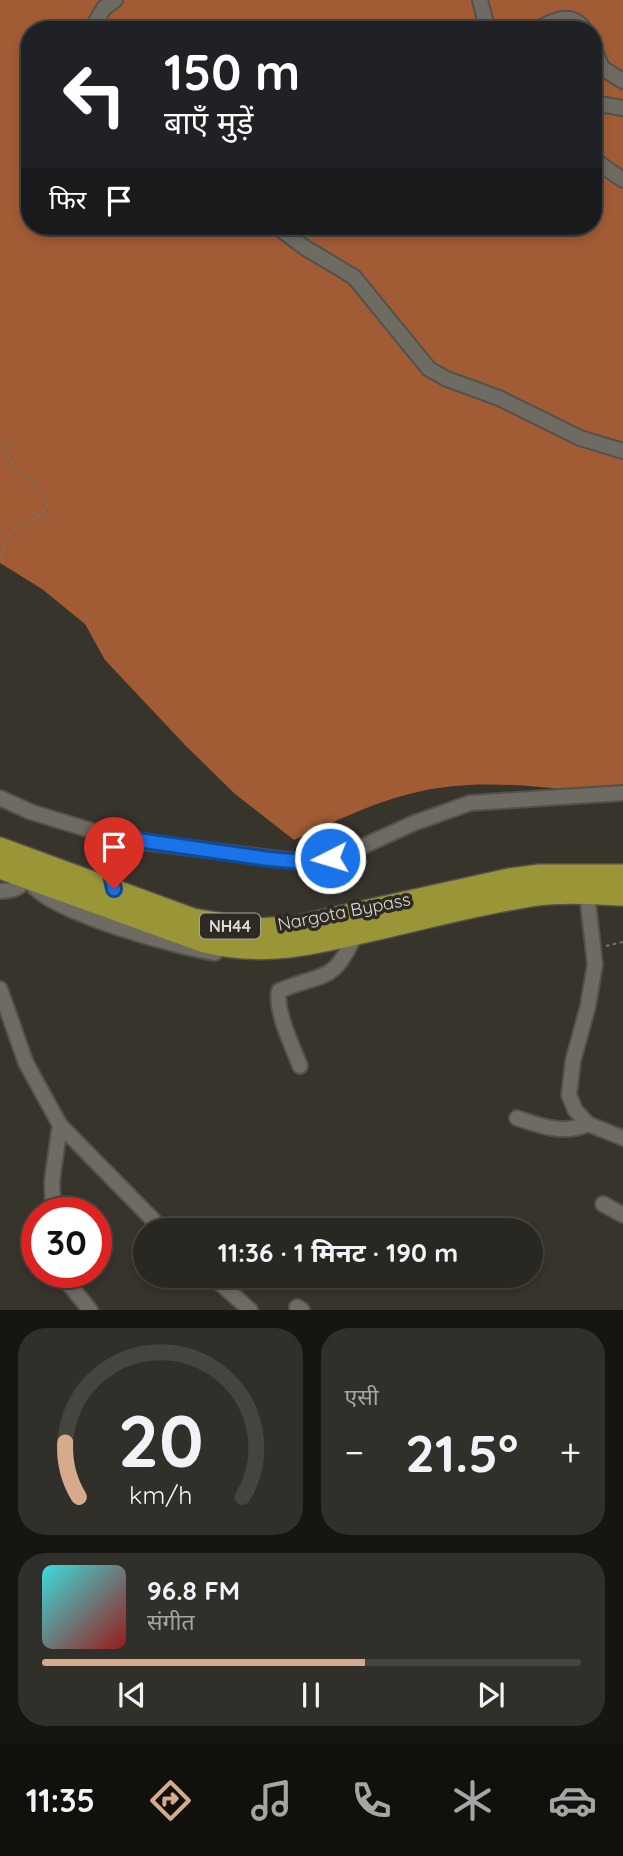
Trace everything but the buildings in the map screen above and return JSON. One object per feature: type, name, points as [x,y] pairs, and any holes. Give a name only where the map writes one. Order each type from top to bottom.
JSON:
[{"type":"highway","name":"Nargota Bypass","points":[[0,848],[193,919],[235,927],[273,929],[317,922],[469,887],[540,885],[623,875]]},
{"type":"highway","name":"Nargota Bypass","points":[[0,868],[205,942],[270,950],[314,945],[464,910],[540,885],[586,894],[623,895]]},
{"type":"street","points":[[96,21],[104,8],[115,0]]},
{"type":"street","points":[[480,0],[485,21]]},
{"type":"street","points":[[555,21],[565,18],[573,21]]},
{"type":"street","points":[[602,68],[623,81]]},
{"type":"street","points":[[602,106],[623,108]]},
{"type":"street","points":[[602,165],[623,180]]},
{"type":"street","points":[[288,235],[354,277],[429,369],[447,379],[499,398],[580,438],[623,451]]},
{"type":"street","points":[[2,799],[31,812],[103,835],[304,862],[348,853],[414,823],[470,803],[623,793]]},
{"type":"street","points":[[103,835],[114,889]]},
{"type":"street","points":[[0,891],[18,888],[29,878]]},
{"type":"street","points":[[586,894],[595,964],[569,1084],[571,1103],[579,1117],[587,1124],[623,1138]]},
{"type":"street","points":[[300,1066],[282,1013],[279,991],[323,977],[334,970],[345,956],[355,935]]},
{"type":"street","points":[[0,989],[26,1063],[60,1125],[151,1218]]},
{"type":"street","points":[[517,1118],[561,1130],[587,1124]]},
{"type":"street","points":[[52,1197],[52,1181],[60,1125]]},
{"type":"street","points":[[603,1204],[623,1215]]},
{"type":"street","points":[[72,1288],[90,1310]]},
{"type":"street","points":[[225,1288],[250,1310]]},
{"type":"path","points":[[0,556],[10,534],[45,510],[46,501],[44,494],[15,467],[4,449],[12,442]]},
{"type":"path","points":[[36,516],[58,519]]},
{"type":"path","points":[[594,948],[623,942]]},
{"type":"shaded area","points":[[0,0],[623,0],[623,796],[516,785],[435,788],[380,803],[294,840],[235,794],[186,746],[105,660],[85,624],[42,589],[0,563]]},
{"type":"route","points":[[114,889],[103,835],[269,859],[304,862],[330,858]]}]
